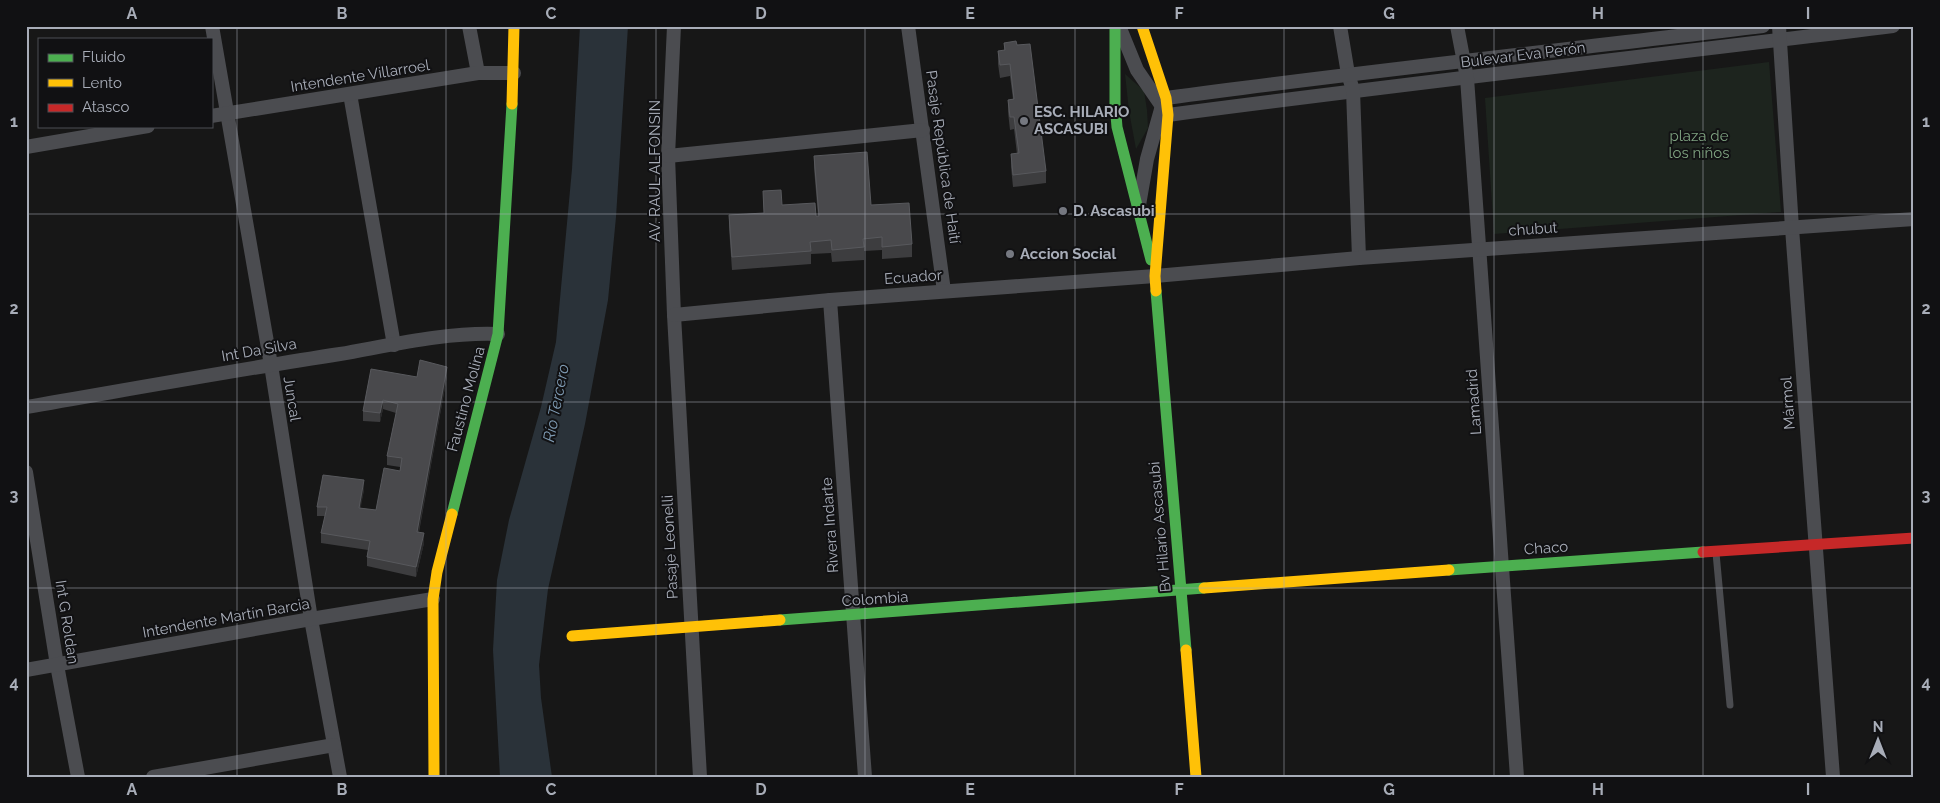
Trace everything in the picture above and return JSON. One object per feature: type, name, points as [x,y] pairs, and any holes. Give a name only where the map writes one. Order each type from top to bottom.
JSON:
[{"type":"street","name":"Juncal","points":[[212,26],[311,618],[340,777]]},
{"type":"street","points":[[469,26],[478,74]]},
{"type":"street","name":"Faustino Molina","points":[[434,777],[433,598],[437,572],[498,334],[514,73],[514,26]]},
{"type":"street","name":"AV. RAUL ALFONSIN","points":[[674,26],[668,156],[674,315]]},
{"type":"street","name":"Pasaje República de Haití","points":[[908,26],[944,291]]},
{"type":"street","points":[[1115,26],[1117,127],[1155,276]]},
{"type":"street","points":[[1119,26],[1137,70],[1165,107]]},
{"type":"street","points":[[1142,26],[1165,107],[1155,276]]},
{"type":"street","points":[[1340,26],[1348,74],[1353,90],[1359,258]]},
{"type":"street","name":"Lamadrid","points":[[1458,26],[1467,78],[1517,777]]},
{"type":"street","name":"Bulevar Eva Perón","points":[[1165,107],[1348,74],[1762,26]]},
{"type":"street","name":"Bulevar Eva Perón","points":[[1165,107],[1467,78],[1779,33],[1893,26]]},
{"type":"street","name":"Mármol","points":[[1779,33],[1833,777]]},
{"type":"street","name":"Intendente Villarroel","points":[[212,116],[478,74],[514,73]]},
{"type":"street","points":[[350,94],[394,345]]},
{"type":"street","points":[[1138,209],[1146,159],[1165,107]]},
{"type":"street","points":[[26,147],[136,128]]},
{"type":"street","points":[[668,156],[923,130]]},
{"type":"street","name":"chubut","points":[[1155,276],[1359,258],[1914,219]]},
{"type":"street","name":"Ecuador","points":[[674,315],[830,300],[1155,276]]},
{"type":"street","name":"Bv Hilario Ascasubi","points":[[1155,276],[1196,777]]},
{"type":"street","name":"Rivera Indarte","points":[[830,300],[865,777]]},
{"type":"street","name":"Pasaje Leonelli","points":[[674,315],[700,777]]},
{"type":"street","name":"Int Da Silva","points":[[26,408],[270,364],[472,333],[498,334]]},
{"type":"street","name":"Int G Roldan","points":[[26,472],[78,777]]},
{"type":"street","name":"Chaco","points":[[1180,591],[1501,566],[1914,538]]},
{"type":"street","name":"Colombia","points":[[572,636],[1180,591]]},
{"type":"street","name":"Intendente Martín Barcia","points":[[26,670],[311,618],[433,598]]},
{"type":"street","points":[[153,777],[334,744]]},
{"type":"lane","points":[[1716,552],[1730,705]]},
{"type":"green space","name":"plaza de los niños","points":[[1769,62],[1781,212],[1494,234],[1485,98]]},
{"type":"green space","points":[[1125,74],[1144,91],[1147,110],[1148,128],[1136,149],[1129,111]]},
{"type":"water","name":"Río Tercero","points":[[580,26],[628,26],[616,217],[608,300],[585,424],[548,589],[539,665],[541,698],[552,777],[500,777],[493,650],[497,580],[509,520],[541,407],[556,342],[572,169]]},
{"type":"building","name":"ESC. HILARIO ASCASUBI","points":[[1016,41],[1017,45],[1030,44],[1046,171],[1013,175],[1011,154],[1019,153],[1014,117],[1010,117],[1008,100],[1014,99],[1010,64],[1000,65],[998,51],[1005,50],[1004,43]]},
{"type":"building","points":[[867,152],[871,205],[909,203],[912,244],[882,247],[882,237],[863,239],[864,247],[832,250],[831,240],[810,242],[811,251],[732,257],[729,215],[764,213],[763,191],[781,190],[782,205],[815,203],[816,216],[819,216],[814,156]]},
{"type":"building","points":[[420,360],[447,367],[417,532],[424,533],[416,567],[367,557],[370,541],[321,533],[327,507],[317,507],[323,475],[364,480],[359,508],[376,510],[384,468],[400,471],[402,458],[387,456],[398,404],[383,400],[380,413],[363,411],[371,369],[417,377]]},
{"type":"traffic: fast","points":[[1115,26],[1115,103],[1117,127],[1151,260]]},
{"type":"traffic: fast","points":[[452,514],[498,334],[512,104]]},
{"type":"traffic: fast","points":[[1156,291],[1186,650]]},
{"type":"traffic: fast","points":[[1449,570],[1703,552]]},
{"type":"traffic: fast","points":[[780,620],[1204,588]]},
{"type":"traffic: slow","points":[[512,104],[514,26]]},
{"type":"traffic: slow","points":[[1142,26],[1166,98],[1168,115],[1155,276],[1156,291]]},
{"type":"traffic: slow","points":[[434,777],[433,599],[437,572],[452,514]]},
{"type":"traffic: slow","points":[[1204,588],[1449,570]]},
{"type":"traffic: slow","points":[[572,636],[780,620]]},
{"type":"traffic: slow","points":[[1186,650],[1196,777]]},
{"type":"traffic: jam","points":[[1703,552],[1914,538]]},
{"type":"place","name":"ESC. HILARIO ASCASUBI","points":[[1024,121]]},
{"type":"place","name":"D. Ascasubi","points":[[1063,211]]},
{"type":"place","name":"Accion Social","points":[[1010,254]]}]
